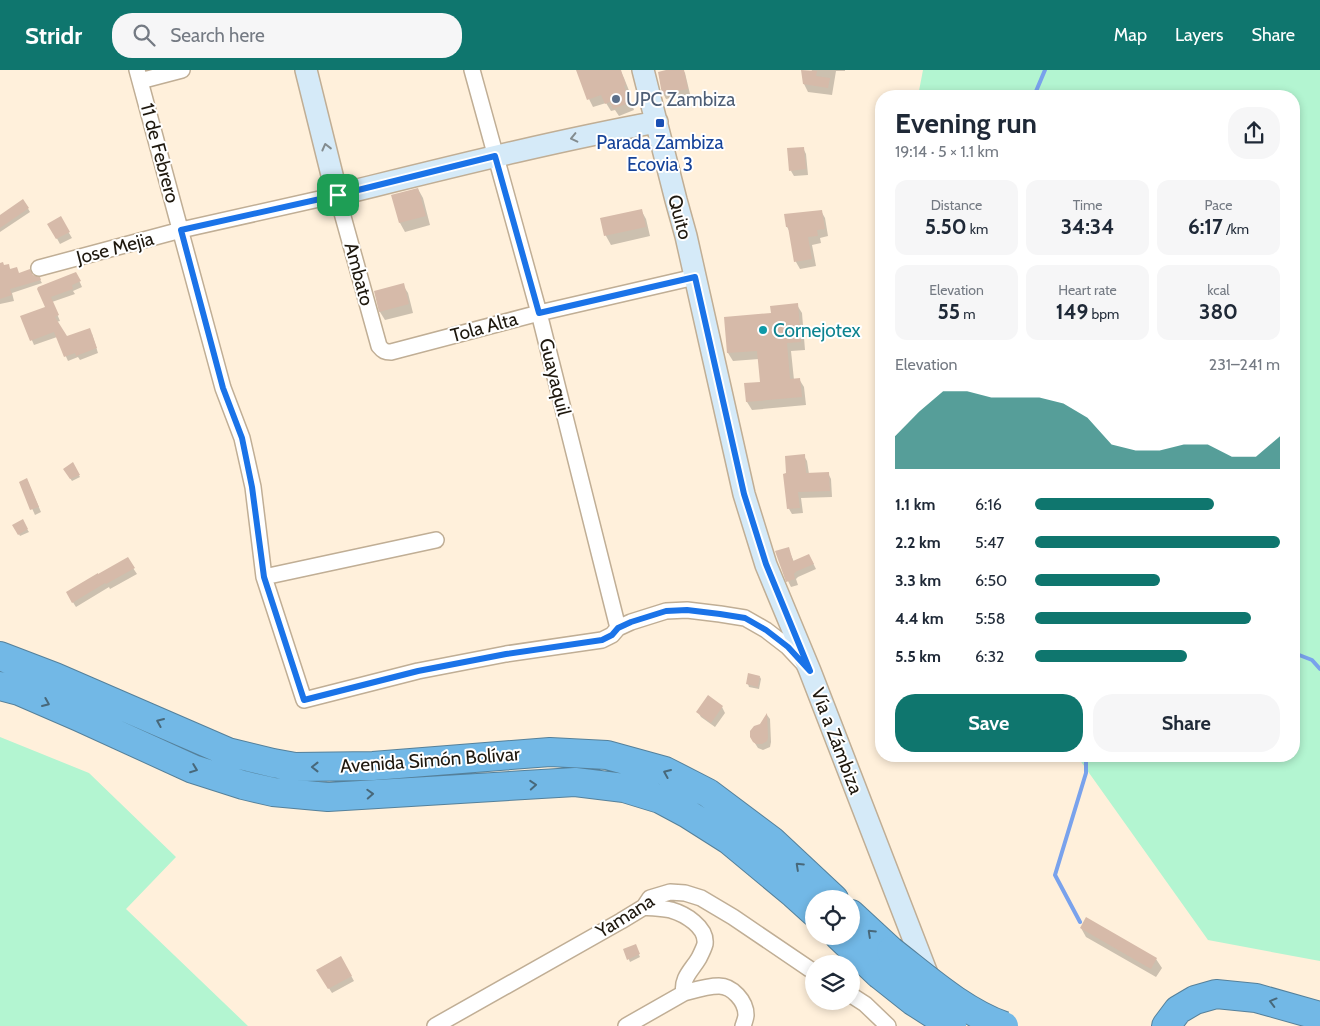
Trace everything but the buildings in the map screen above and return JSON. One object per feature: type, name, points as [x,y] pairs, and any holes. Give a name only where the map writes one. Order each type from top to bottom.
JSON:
[{"type":"highway","name":"Avenida Simón Bolívar","points":[[0,656],[55,677],[228,752],[295,767],[373,766],[550,752],[607,755],[665,771],[708,793],[772,841],[824,890]]},
{"type":"highway","name":"Avenida Simón Bolívar","points":[[0,686],[19,691],[62,709],[193,769],[243,785],[273,792],[328,797],[575,782],[624,788],[660,800],[688,814],[729,840],[805,904]]},
{"type":"highway","points":[[860,927],[913,1001],[952,1026]]},
{"type":"highway","points":[[854,945],[948,995],[991,1021],[1004,1026]]},
{"type":"highway","points":[[1166,1026],[1178,1010],[1195,1000],[1216,994],[1256,998],[1320,1016]]},
{"type":"street","points":[[138,75],[182,70]]},
{"type":"street","name":"Ambato","points":[[306,70],[378,346],[384,351],[392,352]]},
{"type":"street","name":"Guayaquil","points":[[472,70],[539,313],[618,628]]},
{"type":"street","name":"Quito","points":[[643,70],[695,277]]},
{"type":"street","name":"11 de Febrero","points":[[138,75],[223,388],[242,438],[252,487],[264,577],[304,700],[418,671],[506,654],[602,640],[612,635],[618,628]]},
{"type":"street","points":[[338,195],[495,156],[611,130],[657,122]]},
{"type":"street","name":"Jose Mejia","points":[[39,268],[181,230],[338,195]]},
{"type":"street","name":"Tola Alta","points":[[392,352],[539,313],[695,277]]},
{"type":"street","name":"Vía a Zámbiza","points":[[695,277],[744,494],[766,564],[810,671],[947,1026]]},
{"type":"street","points":[[264,577],[436,540]]},
{"type":"street","points":[[618,628],[666,611],[687,610],[745,618],[766,630],[788,647],[810,671]]},
{"type":"street","name":"Yamana","points":[[435,1026],[613,926],[644,907],[650,898],[670,892],[685,893],[701,898],[733,917],[805,966]]},
{"type":"street","points":[[644,907],[672,910],[697,924],[704,937],[705,945],[698,960],[684,980],[684,993]]},
{"type":"street","points":[[626,1026],[684,993],[721,986],[736,993],[743,1002],[746,1014],[743,1026]]},
{"type":"street","points":[[860,1000],[888,1026]]},
{"type":"green space","points":[[923,70],[1320,70],[1320,961],[1208,940],[1081,762],[1300,762],[1300,90],[919,90]]},
{"type":"green space","points":[[0,737],[89,773],[176,857],[126,909],[248,1026],[0,1026]]},
{"type":"waterway","points":[[1037,90],[1045,70]]},
{"type":"waterway","points":[[1300,655],[1312,660],[1320,669]]},
{"type":"waterway","points":[[1080,922],[1055,875],[1086,773],[1086,762]]},
{"type":"place","name":"UPC Zambiza","points":[[616,99]]},
{"type":"place","name":"Parada Zambiza Ecovia 3","points":[[660,123]]},
{"type":"place","name":"Cornejotex","points":[[763,330]]},
{"type":"route","points":[[495,156],[539,313],[695,277],[744,494],[766,564],[810,671],[788,647],[766,630],[745,618],[687,610],[666,611],[631,622],[618,628],[612,635],[602,640],[506,654],[418,671],[304,700],[264,577],[252,487],[242,438],[223,388],[181,230],[338,195],[495,156]]}]
